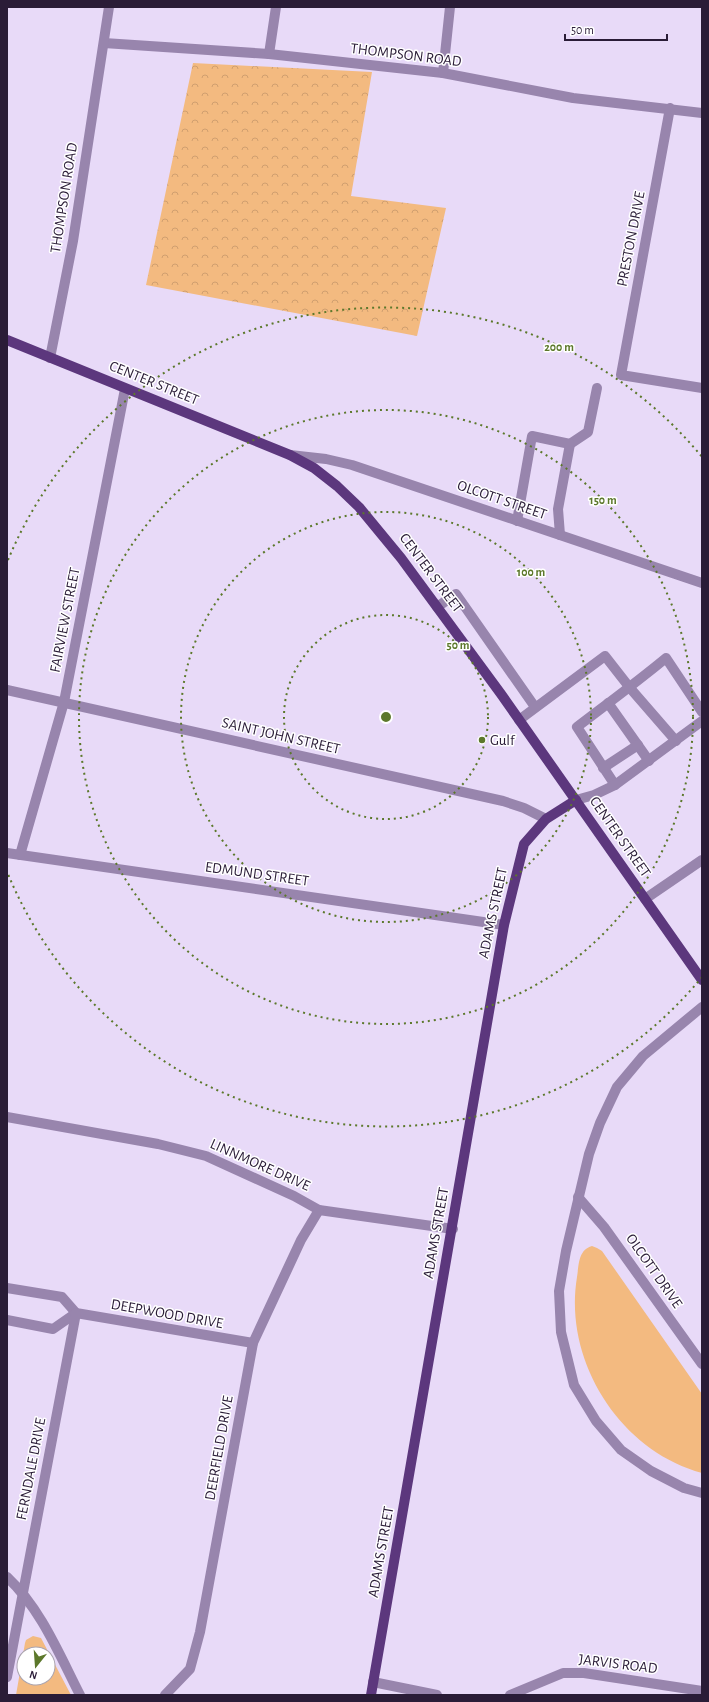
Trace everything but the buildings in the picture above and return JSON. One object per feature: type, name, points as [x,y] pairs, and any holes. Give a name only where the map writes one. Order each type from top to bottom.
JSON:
[{"type":"main road","name":"CENTER STREET","points":[[7,340],[290,455],[308,464],[326,476],[356,504],[395,551],[437,607],[576,800],[702,980]]},
{"type":"main road","name":"ADAMS STREET","points":[[371,1695],[504,925],[524,844],[546,819],[576,800]]},
{"type":"street","name":"THOMPSON ROAD","points":[[50,358],[73,241],[109,7]]},
{"type":"street","points":[[269,54],[276,7]]},
{"type":"street","points":[[443,74],[450,7]]},
{"type":"street","name":"THOMPSON ROAD","points":[[104,43],[269,54],[443,74],[573,98],[670,108],[702,113]]},
{"type":"street","name":"PRESTON DRIVE","points":[[670,108],[621,375],[702,388]]},
{"type":"street","name":"FAIRVIEW STREET","points":[[20,855],[64,702],[125,388]]},
{"type":"street","points":[[517,521],[532,436],[570,444],[588,432],[597,388]]},
{"type":"street","points":[[560,535],[558,510],[570,444]]},
{"type":"street","name":"OLCOTT STREET","points":[[290,455],[326,459],[352,465],[702,583]]},
{"type":"street","points":[[437,607],[456,594],[535,707]]},
{"type":"street","points":[[519,720],[605,656],[630,688],[676,741]]},
{"type":"street","points":[[616,785],[603,768],[577,727],[630,688],[666,658],[702,712]]},
{"type":"street","name":"SAINT JOHN STREET","points":[[7,690],[439,788],[503,801],[524,808],[546,819]]},
{"type":"street","points":[[608,703],[650,761]]},
{"type":"street","points":[[576,800],[594,795],[616,785],[702,721]]},
{"type":"street","points":[[603,768],[638,745]]},
{"type":"street","name":"EDMUND STREET","points":[[7,853],[504,925]]},
{"type":"street","points":[[645,899],[702,860]]},
{"type":"street","points":[[702,1007],[643,1056],[617,1087],[600,1123],[589,1154],[578,1197],[558,1291],[561,1332],[574,1385],[596,1422],[621,1450],[651,1471],[684,1488],[702,1494]]},
{"type":"street","name":"LINNMORE DRIVE","points":[[7,1117],[158,1144],[206,1156],[294,1196],[319,1210],[452,1228]]},
{"type":"street","name":"OLCOTT DRIVE","points":[[578,1197],[604,1227],[702,1364]]},
{"type":"street","name":"DEERFIELD DRIVE","points":[[165,1695],[190,1669],[200,1632],[253,1343],[301,1240],[319,1210]]},
{"type":"street","points":[[7,1288],[62,1297],[76,1313],[53,1329],[7,1320]]},
{"type":"street","name":"DEEPWOOD DRIVE","points":[[76,1313],[253,1343]]},
{"type":"street","name":"FERNDALE DRIVE","points":[[7,1677],[76,1313]]},
{"type":"street","points":[[7,1577],[23,1593],[37,1612],[80,1695]]},
{"type":"street","name":"JARVIS ROAD","points":[[510,1695],[563,1674],[584,1673],[702,1691]]},
{"type":"street","points":[[373,1682],[437,1695]]},
{"type":"green space","points":[[193,63],[372,72],[351,196],[446,208],[417,336],[146,285]]},
{"type":"green space","points":[[592,1246],[602,1251],[702,1394],[702,1473],[673,1462],[646,1445],[623,1423],[604,1398],[589,1370],[579,1340],[575,1309],[580,1258],[587,1248]]},
{"type":"green space","points":[[33,1636],[41,1638],[45,1646],[24,1646],[26,1640]]},
{"type":"green space","points":[[56,1666],[71,1695],[16,1695],[18,1686],[56,1686]]},
{"type":"place","name":"Gulf","points":[[482,740]]}]
